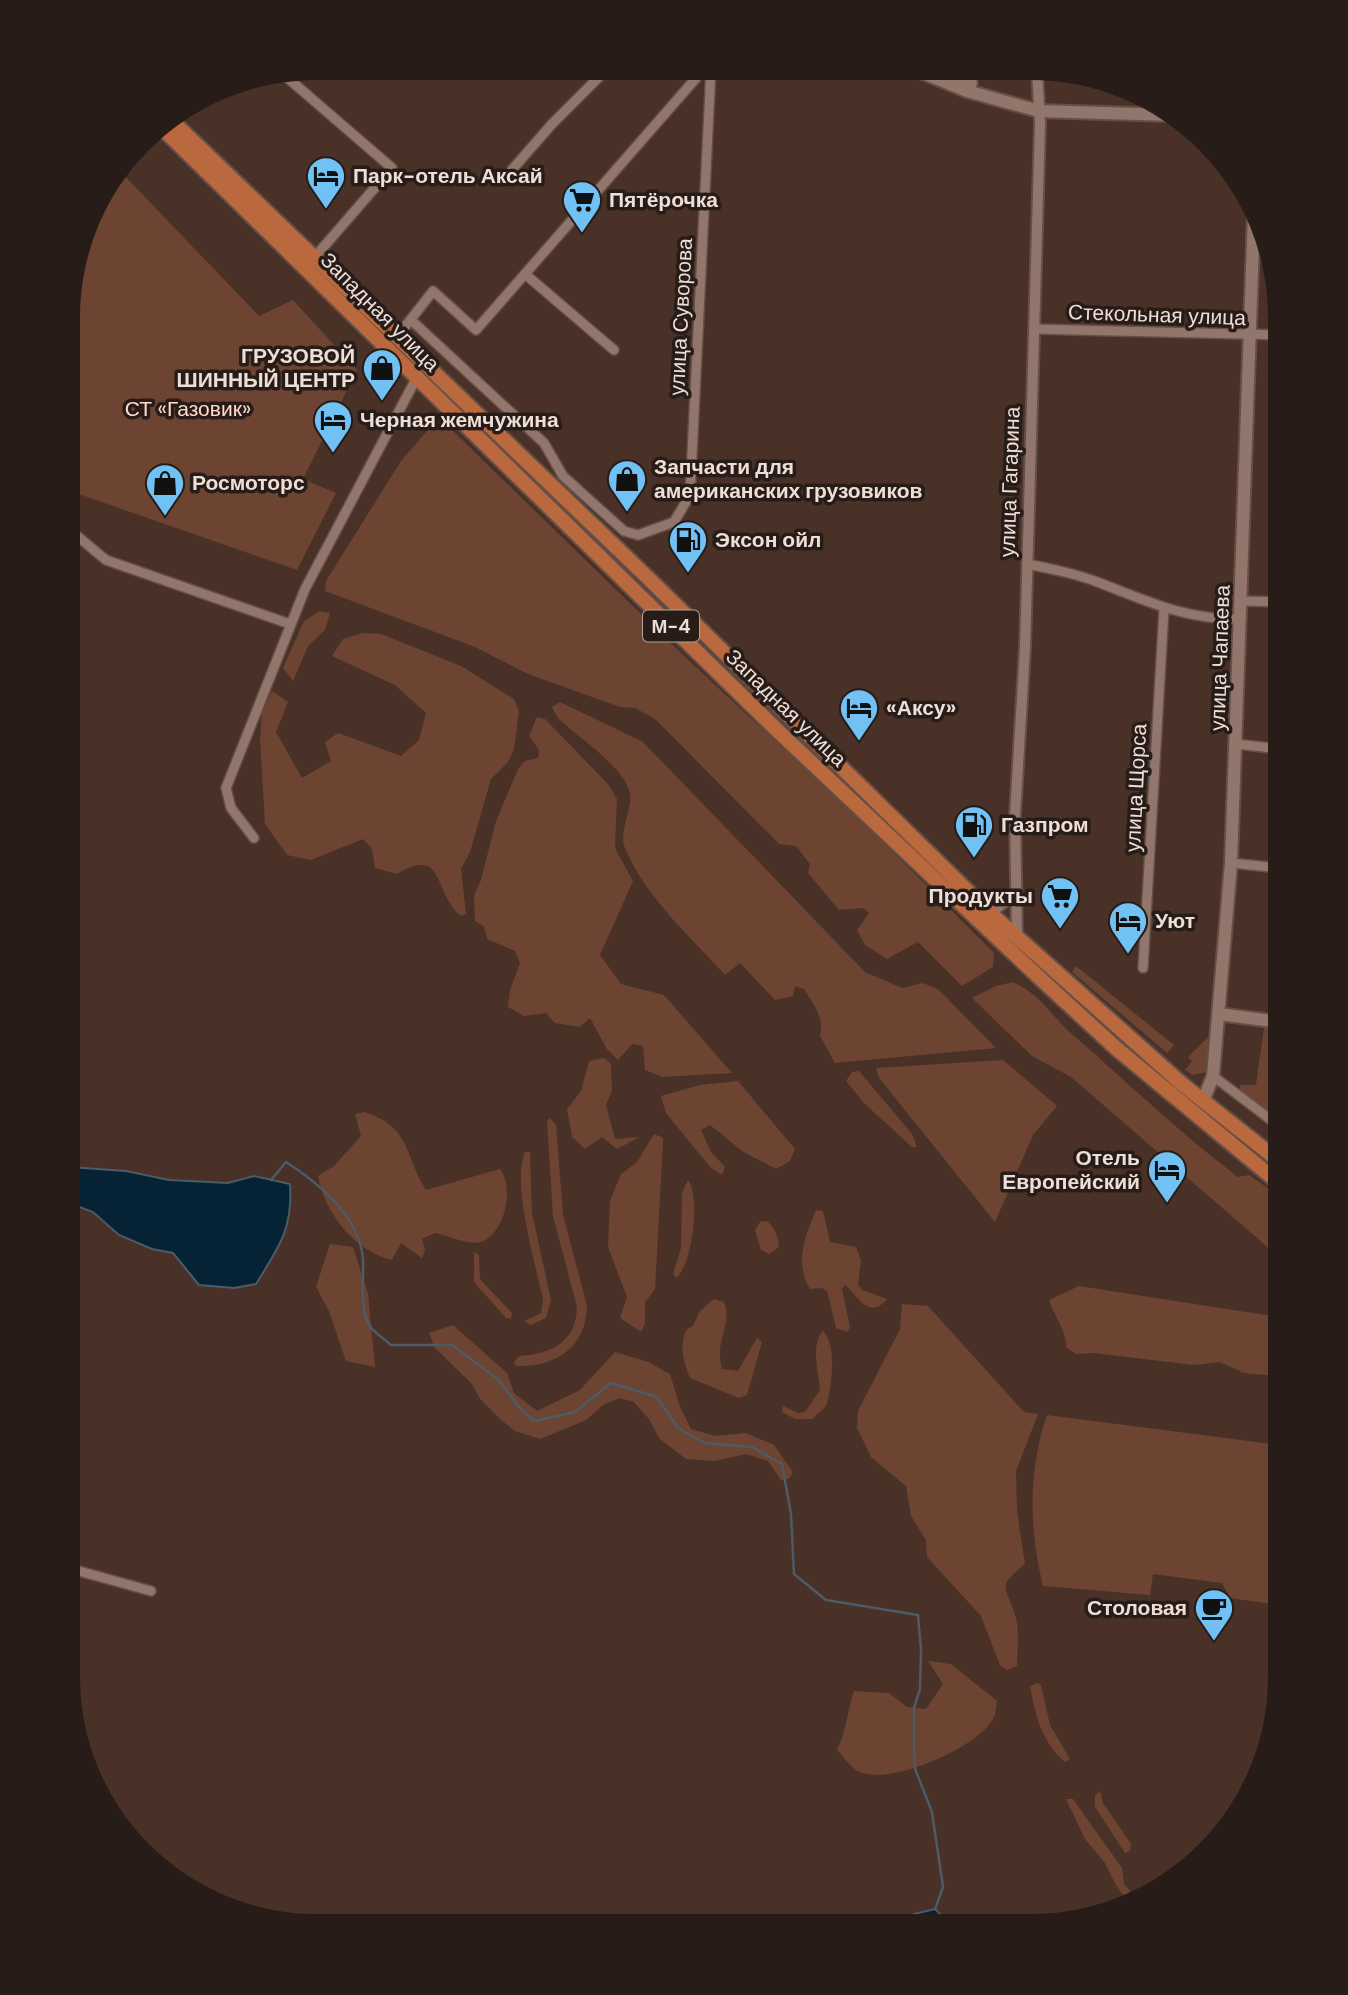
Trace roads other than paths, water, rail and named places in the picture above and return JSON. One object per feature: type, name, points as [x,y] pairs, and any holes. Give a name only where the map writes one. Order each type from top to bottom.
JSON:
[{"type":"main road","points":[[941,80],[967,91],[1039,107],[1152,114]]},
{"type":"main road","points":[[965,80],[1039,107],[1140,108]]},
{"type":"main road","name":"Западная улица","points":[[178,127],[990,913],[1203,1101],[1267,1152]]},
{"type":"main road","name":"Западная улица","points":[[168,134],[780,733],[1117,1049],[1267,1173]]},
{"type":"main road","name":"улица Чапаева","points":[[1203,1101],[1213,1076],[1231,863],[1253,237]]},
{"type":"main road","points":[[1219,1014],[1267,1021]]},
{"type":"street","points":[[397,337],[433,291],[476,330],[694,80]]},
{"type":"street","name":"улица Суворова","points":[[638,535],[674,522],[682,513],[690,495],[710,80]]},
{"type":"street","points":[[503,179],[595,81]]},
{"type":"street","name":"улица Гагарина","points":[[1017,937],[1016,803],[1027,564],[1038,81]]},
{"type":"street","points":[[293,82],[392,168],[314,258]]},
{"type":"street","points":[[525,274],[614,350]]},
{"type":"street","name":"Западная улица","points":[[411,320],[544,443],[563,476],[607,518],[624,531],[638,535]]},
{"type":"street","name":"Стекольная улица","points":[[1034,329],[1268,335]]},
{"type":"street","points":[[254,838],[231,808],[226,788],[305,589],[416,377]]},
{"type":"street","points":[[80,538],[106,560],[290,624]]},
{"type":"street","points":[[1027,564],[1100,583],[1164,609],[1203,617],[1241,619]]},
{"type":"street","points":[[1242,601],[1268,602]]},
{"type":"street","name":"улица Щорса","points":[[1143,968],[1164,609]]},
{"type":"street","points":[[1236,744],[1268,748]]},
{"type":"street","points":[[1231,863],[1268,867]]},
{"type":"street","points":[[990,913],[1015,894]]},
{"type":"street","points":[[1213,1076],[1267,1117]]},
{"type":"street","points":[[80,1571],[151,1591]]},
{"type":"water","points":[[80,1168],[126,1171],[169,1180],[228,1183],[254,1176],[290,1184],[287,1226],[278,1248],[256,1284],[234,1288],[199,1285],[173,1253],[152,1249],[119,1235],[93,1212],[80,1207]]},
{"type":"water","points":[[935,1909],[940,1914],[914,1914]]},
{"type":"waterway","points":[[271,1180],[286,1162],[322,1189],[343,1212],[352,1225],[362,1252],[365,1315],[375,1332],[391,1345],[452,1345],[499,1380],[518,1406],[534,1421],[575,1412],[611,1383],[657,1397],[678,1428],[705,1443],[752,1447],[782,1464],[791,1514],[794,1574],[826,1600],[918,1615],[921,1650],[920,1689],[914,1708],[915,1769],[932,1812],[943,1887],[935,1909]]},
{"type":"place","name":"Парк-отель Аксай","points":[[326,210]]},
{"type":"place","name":"Пятёрочка","points":[[582,234]]},
{"type":"place","name":"ГРУЗОВОЙ ШИННЫЙ ЦЕНТР","points":[[382,402]]},
{"type":"place","name":"Черная жемчужина","points":[[333,454]]},
{"type":"place","name":"Запчасти для американских грузовиков","points":[[627,513]]},
{"type":"place","name":"Росмоторс","points":[[165,517]]},
{"type":"place","name":"Эксон ойл","points":[[688,574]]},
{"type":"place","name":"«Аксу»","points":[[859,742]]},
{"type":"place","name":"Газпром","points":[[974,859]]},
{"type":"place","name":"Продукты","points":[[1060,930]]},
{"type":"place","name":"Уют","points":[[1128,955]]},
{"type":"place","name":"Отель Европейский","points":[[1167,1204]]},
{"type":"place","name":"Столовая","points":[[1214,1642]]},
{"type":"park label","name":"СТ «Газовик»","points":[[188,409]]}]
